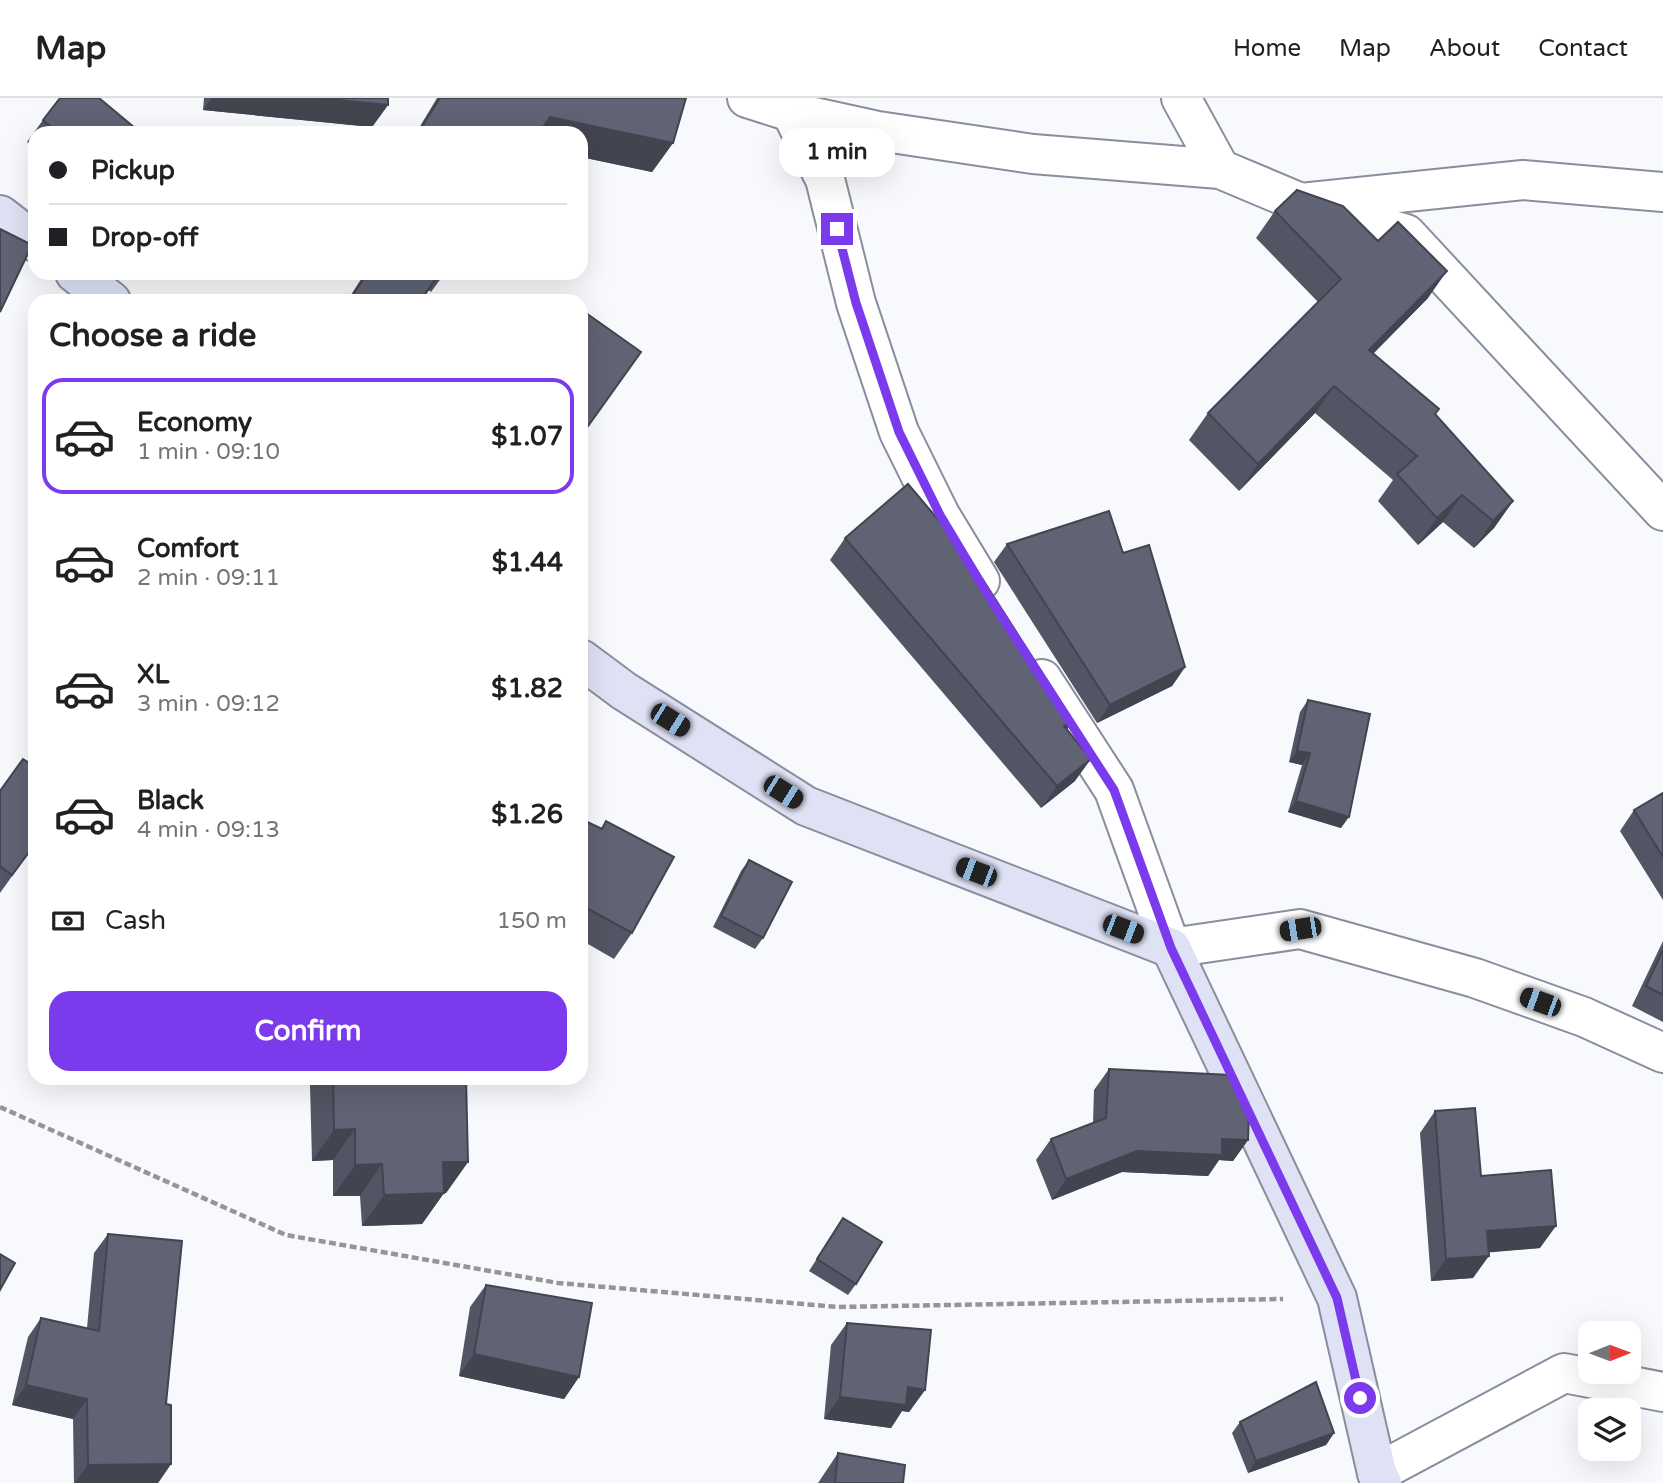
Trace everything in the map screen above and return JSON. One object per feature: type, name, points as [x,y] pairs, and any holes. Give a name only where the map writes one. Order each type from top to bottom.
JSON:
[{"type":"main road","points":[[0,215],[28,237]]},
{"type":"main road","points":[[84,280],[102,294]]},
{"type":"main road","points":[[588,664],[624,691],[806,806],[1171,948],[1337,1298],[1379,1478]]},
{"type":"street","points":[[747,98],[790,105],[878,131],[1032,154],[1220,169],[1301,203],[1406,234],[1663,511]]},
{"type":"street","points":[[1181,98],[1220,169]]},
{"type":"street","points":[[790,105],[825,179],[856,303],[899,432],[940,515],[999,611]]},
{"type":"street","points":[[1301,203],[1523,180],[1663,192]]},
{"type":"street","points":[[1020,645],[1114,790],[1171,948],[1300,929],[1475,978],[1584,1017],[1663,1053]]},
{"type":"street","points":[[1379,1478],[1564,1373],[1663,1392]]},
{"type":"path","points":[[0,1107],[286,1235],[558,1283],[838,1307],[1337,1298]]},
{"type":"building","points":[[60,98],[99,98],[133,126],[50,126],[43,120]]},
{"type":"building","points":[[319,98],[388,98],[388,105]]},
{"type":"building","points":[[440,98],[686,98],[673,143],[550,117],[544,126],[422,126]]},
{"type":"building","points":[[1297,190],[1343,206],[1378,241],[1398,222],[1447,271],[1369,350],[1439,409],[1435,414],[1513,501],[1493,521],[1462,495],[1437,518],[1397,474],[1417,456],[1334,386],[1258,464],[1208,413],[1341,279],[1275,211]]},
{"type":"building","points":[[0,229],[28,243],[28,253],[0,312]]},
{"type":"building","points":[[362,280],[435,280],[425,294],[354,294]]},
{"type":"building","points":[[588,314],[641,352],[588,426]]},
{"type":"building","points":[[908,484],[964,550],[1073,721],[1064,726],[1091,759],[1057,786],[845,538]]},
{"type":"building","points":[[1109,511],[1123,553],[1149,545],[1185,667],[1110,705],[1007,544]]},
{"type":"building","points":[[1308,700],[1370,714],[1349,817],[1296,801],[1310,753],[1297,751]]},
{"type":"building","points":[[23,759],[28,762],[28,853],[12,875],[0,866],[0,791]]},
{"type":"building","points":[[1663,793],[1663,857],[1634,810]]},
{"type":"building","points":[[606,821],[674,857],[632,933],[588,909],[588,822],[602,829]]},
{"type":"building","points":[[749,860],[792,882],[763,938],[721,916]]},
{"type":"building","points":[[1663,950],[1663,995],[1646,986]]},
{"type":"building","points":[[1109,1069],[1231,1075],[1249,1112],[1248,1140],[1222,1139],[1222,1155],[1137,1151],[1066,1179],[1051,1139],[1106,1118]]},
{"type":"building","points":[[333,1085],[466,1085],[468,1162],[443,1162],[444,1193],[384,1195],[382,1164],[355,1165],[355,1129],[334,1130]]},
{"type":"building","points":[[1475,1108],[1481,1176],[1551,1170],[1556,1226],[1487,1231],[1489,1256],[1446,1259],[1435,1111]]},
{"type":"building","points":[[843,1218],[882,1242],[856,1284],[817,1259]]},
{"type":"building","points":[[108,1234],[182,1241],[166,1404],[171,1405],[171,1464],[88,1465],[87,1399],[26,1385],[41,1318],[99,1331]]},
{"type":"building","points":[[0,1254],[15,1263],[0,1290]]},
{"type":"building","points":[[486,1285],[592,1303],[579,1377],[474,1354]]},
{"type":"building","points":[[847,1323],[931,1330],[925,1390],[908,1387],[906,1405],[840,1397]]},
{"type":"building","points":[[1316,1382],[1334,1433],[1256,1461],[1240,1422]]},
{"type":"building","points":[[838,1453],[905,1465],[903,1483],[835,1483]]},
{"type":"route","points":[[837,229],[856,303],[899,432],[940,515],[991,600],[1114,790],[1171,948],[1337,1298],[1360,1398]]}]
